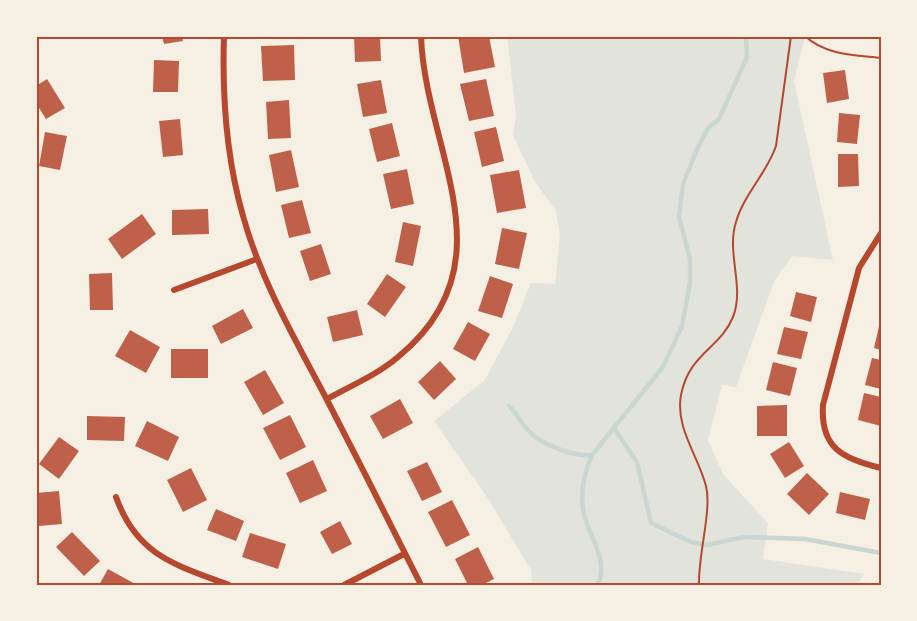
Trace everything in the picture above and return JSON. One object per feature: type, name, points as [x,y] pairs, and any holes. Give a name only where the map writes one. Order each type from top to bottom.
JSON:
[{"type":"street","points":[[224,36],[223,80],[226,132],[234,183],[256,259],[421,585]]},
{"type":"street","points":[[327,399],[385,367],[408,348],[436,313],[453,271],[458,242],[458,215],[430,105],[422,60],[421,36]]},
{"type":"street","points":[[881,234],[859,268],[824,405],[822,421],[828,441],[842,454],[859,463],[881,468]]},
{"type":"street","points":[[174,290],[256,259]]},
{"type":"street","points":[[116,497],[123,516],[134,533],[151,551],[167,561],[230,585]]},
{"type":"street","points":[[344,585],[404,554]]},
{"type":"path","points":[[699,585],[699,553],[707,508],[706,488],[685,432],[681,396],[691,367],[722,334],[737,308],[732,250],[735,223],[746,198],[776,146],[791,36]]},
{"type":"path","points":[[805,36],[814,44],[840,54],[881,58]]},
{"type":"shaded area","points":[[507,36],[805,36],[794,81],[833,260],[792,256],[774,282],[736,387],[722,385],[708,440],[723,474],[768,523],[763,559],[864,574],[857,585],[532,585],[531,570],[489,500],[434,421],[485,380],[513,327],[531,283],[555,284],[560,237],[556,211],[535,182],[513,135],[516,114]]},
{"type":"building","points":[[162,36],[182,36],[183,41],[164,44]]},
{"type":"building","points":[[354,36],[380,36],[381,61],[355,62]]},
{"type":"building","points":[[458,36],[489,36],[495,67],[464,73]]},
{"type":"building","points":[[294,45],[295,80],[263,81],[261,46]]},
{"type":"building","points":[[154,60],[179,61],[178,92],[153,92]]},
{"type":"building","points":[[845,70],[849,99],[827,103],[823,73]]},
{"type":"building","points":[[47,79],[65,108],[46,119],[36,103],[36,86]]},
{"type":"building","points":[[486,79],[494,116],[469,121],[460,84]]},
{"type":"building","points":[[381,80],[387,113],[363,117],[357,84]]},
{"type":"building","points":[[289,100],[291,138],[268,139],[266,102]]},
{"type":"building","points":[[839,113],[860,115],[857,144],[837,142]]},
{"type":"building","points":[[180,119],[183,155],[163,157],[159,121]]},
{"type":"building","points":[[392,123],[400,156],[377,162],[369,129]]},
{"type":"building","points":[[496,127],[504,161],[482,167],[474,132]]},
{"type":"building","points":[[45,132],[67,136],[60,170],[39,166]]},
{"type":"building","points":[[291,150],[299,187],[276,192],[269,155]]},
{"type":"building","points":[[838,154],[858,154],[859,186],[838,187]]},
{"type":"building","points":[[407,169],[414,204],[391,209],[383,174]]},
{"type":"building","points":[[519,170],[526,208],[497,213],[490,175]]},
{"type":"building","points":[[302,200],[311,233],[289,238],[281,205]]},
{"type":"building","points":[[208,209],[209,234],[172,235],[172,210]]},
{"type":"building","points":[[142,214],[156,234],[122,259],[108,239]]},
{"type":"building","points":[[403,222],[421,226],[413,266],[395,262]]},
{"type":"building","points":[[502,228],[527,233],[519,269],[495,264]]},
{"type":"building","points":[[321,244],[331,274],[310,281],[300,251]]},
{"type":"building","points":[[112,273],[113,310],[90,310],[89,274]]},
{"type":"building","points":[[387,274],[406,287],[385,317],[367,304]]},
{"type":"building","points":[[490,276],[513,284],[502,318],[478,311]]},
{"type":"building","points":[[796,292],[817,297],[811,322],[790,316]]},
{"type":"building","points":[[243,309],[253,328],[221,344],[212,326]]},
{"type":"building","points":[[357,310],[363,335],[333,342],[327,317]]},
{"type":"building","points":[[468,322],[490,334],[475,361],[453,349]]},
{"type":"building","points":[[881,322],[881,350],[874,348]]},
{"type":"building","points":[[784,327],[808,332],[801,359],[777,354]]},
{"type":"building","points":[[130,330],[160,347],[146,373],[115,356]]},
{"type":"building","points":[[171,349],[208,349],[208,378],[171,378]]},
{"type":"building","points":[[872,358],[881,360],[881,389],[865,385]]},
{"type":"building","points":[[440,361],[456,379],[434,400],[418,382]]},
{"type":"building","points":[[773,362],[797,368],[790,396],[766,390]]},
{"type":"building","points":[[265,370],[284,403],[263,415],[244,382]]},
{"type":"building","points":[[864,393],[881,397],[881,426],[858,420]]},
{"type":"building","points":[[400,399],[413,423],[383,439],[370,416]]},
{"type":"building","points":[[787,405],[787,436],[757,436],[757,406]]},
{"type":"building","points":[[290,415],[306,447],[280,460],[263,428]]},
{"type":"building","points":[[87,416],[125,417],[124,441],[87,440]]},
{"type":"building","points":[[147,421],[179,437],[168,461],[135,446]]},
{"type":"building","points":[[59,437],[79,451],[59,479],[39,464]]},
{"type":"building","points":[[789,442],[804,466],[785,478],[770,454]]},
{"type":"building","points":[[313,460],[327,491],[300,503],[286,473]]},
{"type":"building","points":[[427,462],[442,492],[422,501],[407,471]]},
{"type":"building","points":[[191,468],[207,500],[183,512],[167,480]]},
{"type":"building","points":[[807,473],[829,494],[809,515],[787,494]]},
{"type":"building","points":[[59,491],[62,524],[39,526],[36,493]]},
{"type":"building","points":[[840,492],[870,499],[865,520],[836,513]]},
{"type":"building","points":[[452,500],[470,535],[446,547],[428,512]]},
{"type":"building","points":[[216,509],[244,521],[236,541],[207,530]]},
{"type":"building","points":[[340,521],[352,544],[332,554],[320,532]]},
{"type":"building","points":[[72,532],[100,561],[84,576],[56,547]]},
{"type":"building","points":[[250,533],[286,544],[278,569],[242,557]]},
{"type":"building","points":[[478,547],[494,579],[482,585],[468,585],[455,559]]},
{"type":"building","points":[[108,569],[137,585],[99,585]]},
{"type":"waterway","points":[[598,585],[601,576],[600,559],[585,518],[582,502],[586,470],[592,455],[663,367],[682,326],[690,283],[690,259],[679,217],[683,184],[698,147],[708,128],[719,119],[747,57],[746,36]]},
{"type":"waterway","points":[[509,406],[532,435],[540,440],[566,452],[592,455]]},
{"type":"waterway","points":[[614,428],[637,462],[651,523],[691,542],[707,545],[744,537],[805,539],[881,553]]}]
